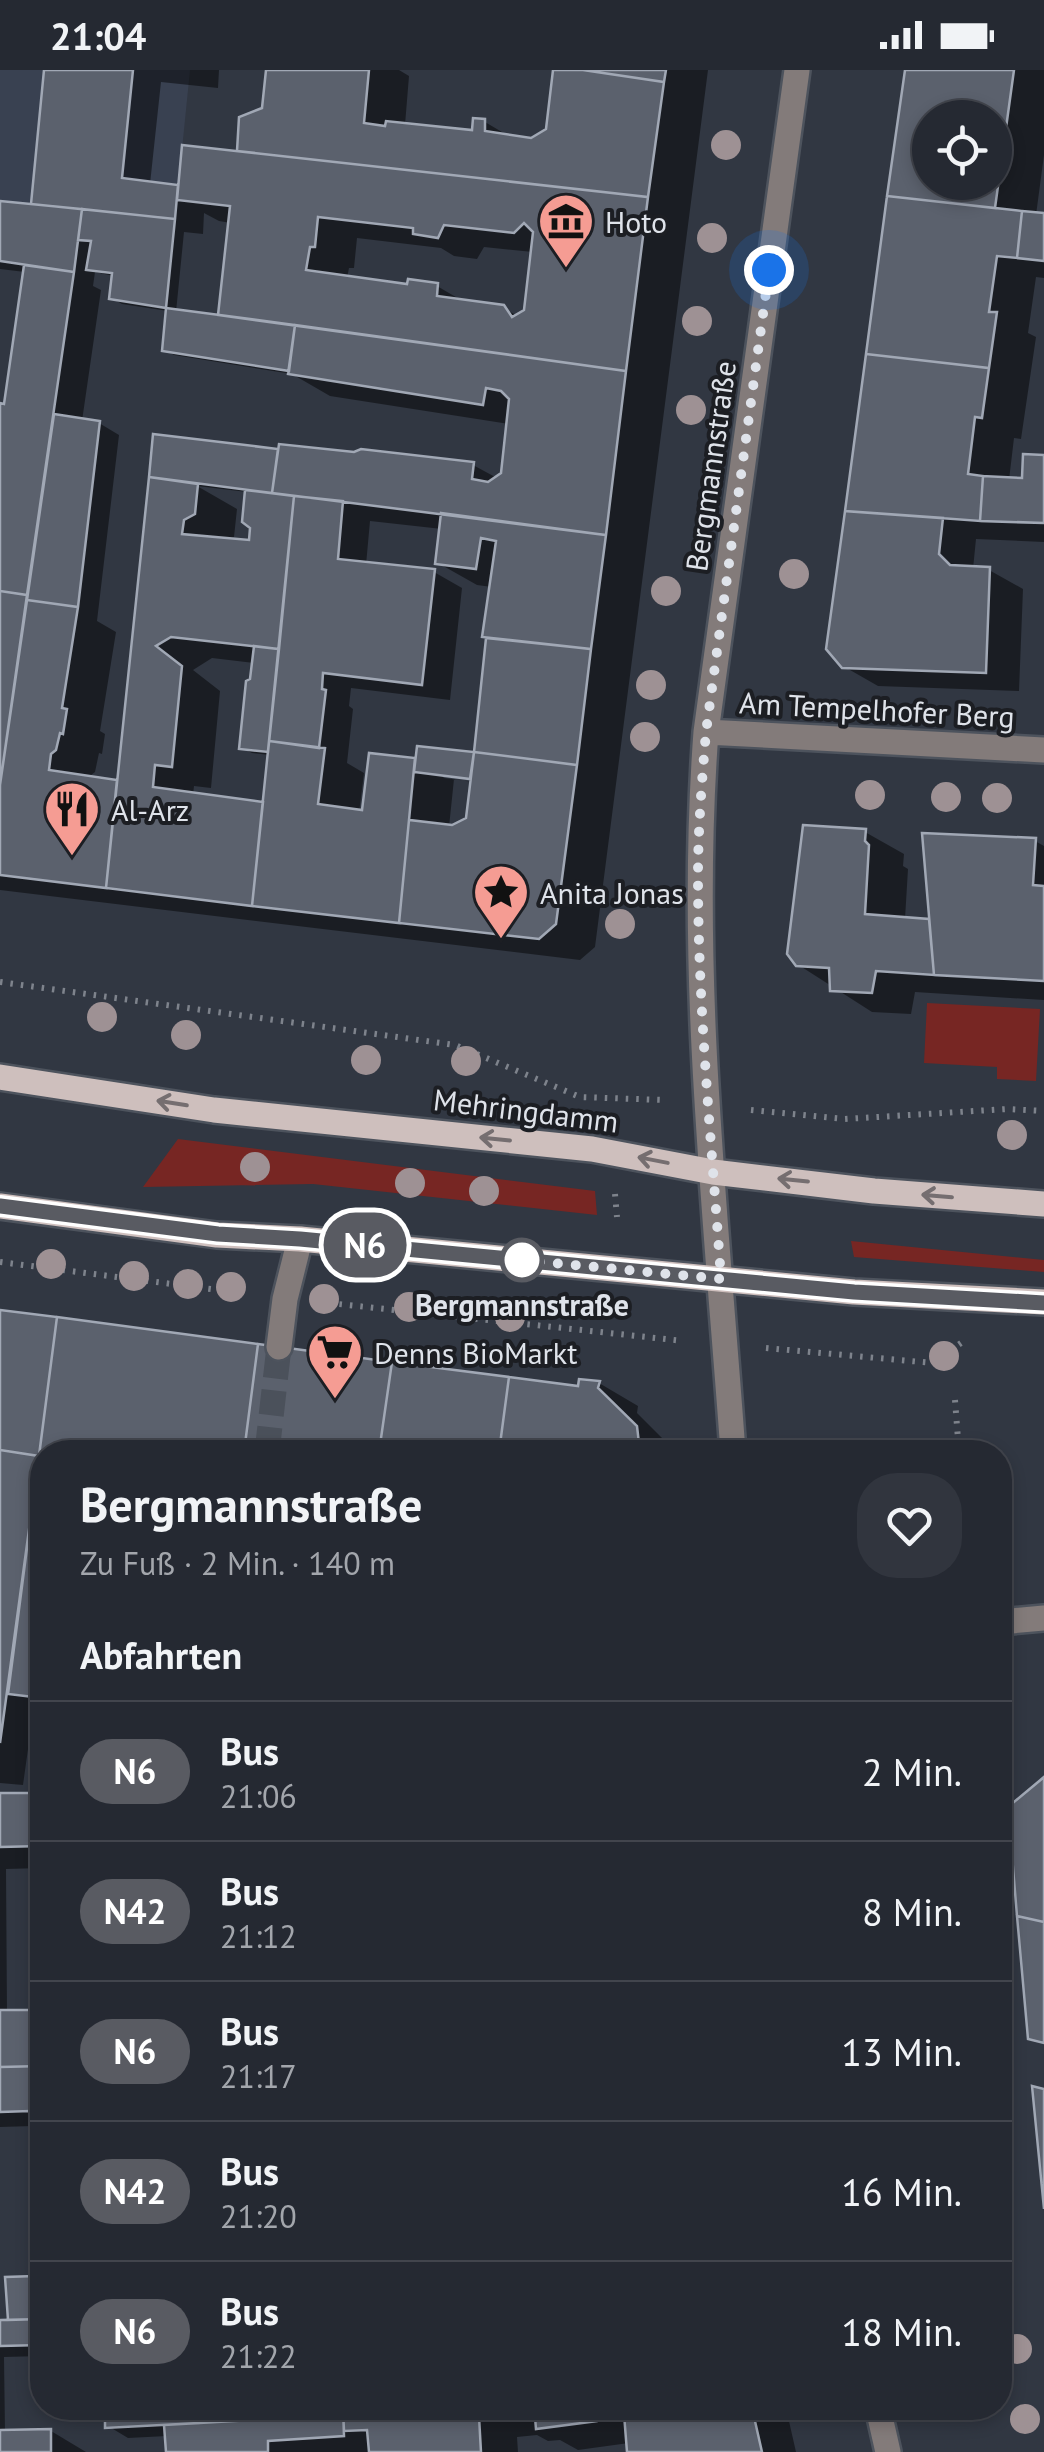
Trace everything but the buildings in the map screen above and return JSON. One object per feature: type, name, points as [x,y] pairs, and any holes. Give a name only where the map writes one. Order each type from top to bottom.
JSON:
[{"type":"main road","name":"Mehringdamm","points":[[0,1077],[214,1110],[592,1149],[713,1172],[874,1191],[1044,1204]]},
{"type":"main road","points":[[0,1206],[218,1234],[854,1292],[1044,1302]]},
{"type":"street","name":"Bergmannstraße","points":[[732,1440],[698,876],[706,732],[797,70]]},
{"type":"street","name":"Am Tempelhofer Berg","points":[[706,732],[1044,750]]},
{"type":"street","points":[[279,1347],[285,1298],[300,1239]]},
{"type":"street","points":[[1012,1621],[1044,1618]]},
{"type":"street","points":[[881,2420],[888,2452]]},
{"type":"path","points":[[0,982],[455,1045],[580,1097]]},
{"type":"path","points":[[845,1119],[1007,1109],[1044,1112]]},
{"type":"path","points":[[615,1193],[617,1217]]},
{"type":"path","points":[[955,1400],[957,1440]]},
{"type":"shaded area","points":[[0,70],[190,70],[175,219],[0,201]]},
{"type":"shaded area","points":[[927,1003],[1040,1009],[1036,1081],[997,1079],[997,1067],[924,1063]]},
{"type":"shaded area","points":[[178,1139],[595,1191],[597,1215],[313,1184],[143,1187]]},
{"type":"shaded area","points":[[851,1241],[1044,1260],[1044,1272],[854,1257]]},
{"type":"tunnel","points":[[268,1440],[279,1347]]},
{"type":"bus line","name":"N6","points":[[0,1206],[218,1234],[854,1292],[1044,1303]]},
{"type":"place","name":"Hoto","points":[[566,270]]},
{"type":"place","name":"Al-Arz","points":[[72,858]]},
{"type":"place","name":"Anita Jonas","points":[[501,941]]},
{"type":"place","name":"Bergmannstraße","points":[[522,1260]]},
{"type":"place","name":"Denns BioMarkt","points":[[335,1401]]},
{"type":"route","points":[[522,1260],[721,1279],[702,997],[700,805],[706,732],[769,270]]}]
